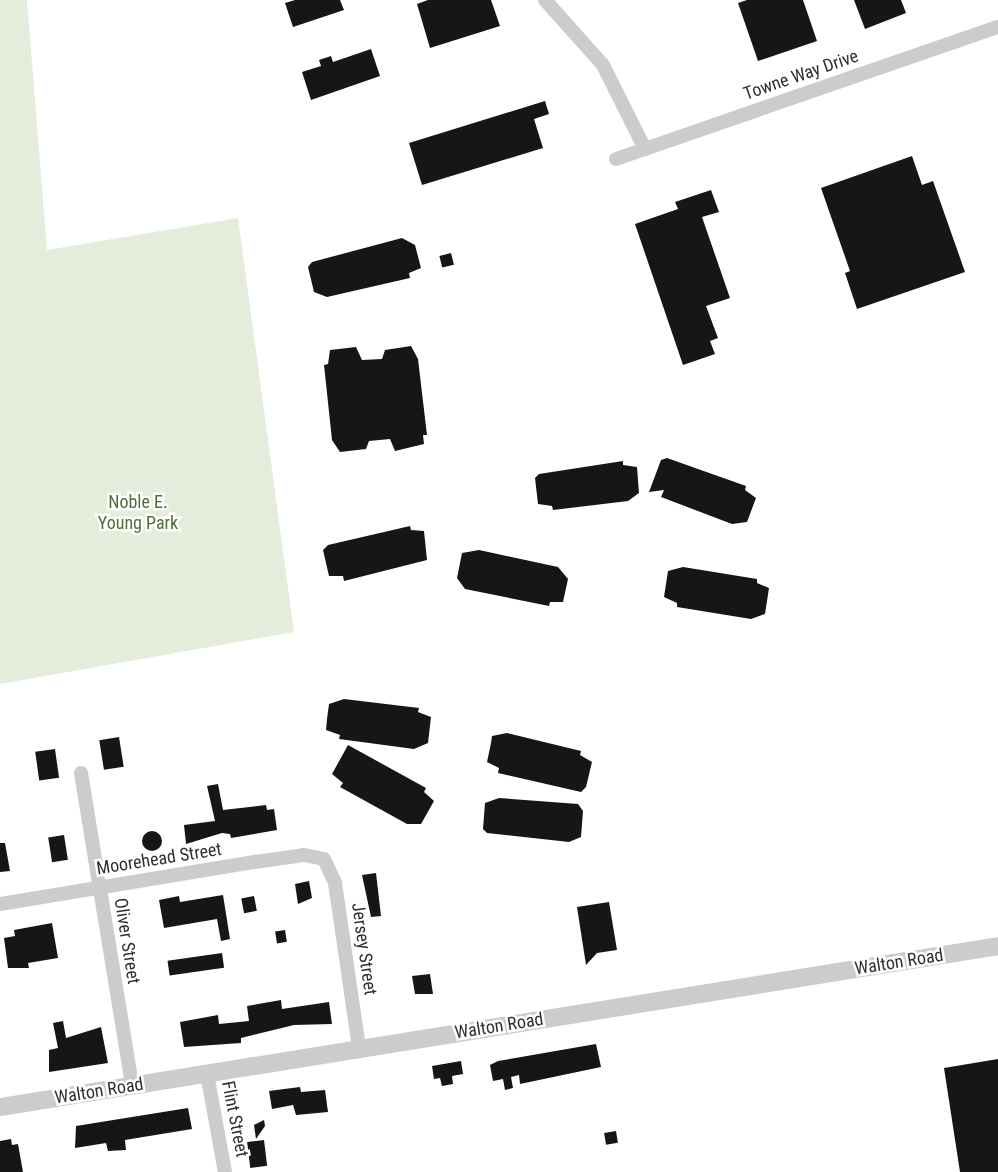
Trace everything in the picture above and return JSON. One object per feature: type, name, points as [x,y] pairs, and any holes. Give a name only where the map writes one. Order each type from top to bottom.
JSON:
[{"type":"street","points":[[545,0],[602,65],[645,149]]},
{"type":"street","name":"Towne Way Drive","points":[[616,159],[998,27]]},
{"type":"street","name":"Oliver Street","points":[[81,773],[132,1086]]},
{"type":"street","name":"Moorehead Street","points":[[0,904],[304,855],[324,859]]},
{"type":"street","name":"Jersey Street","points":[[324,859],[335,883],[359,1048]]},
{"type":"street","name":"Walton Road","points":[[0,1107],[998,946]]},
{"type":"street","name":"Flint Street","points":[[207,1074],[226,1172]]},
{"type":"green space","name":"Noble E. Young Park","points":[[0,0],[27,0],[47,250],[238,218],[294,632],[0,684]]},
{"type":"building","points":[[295,0],[340,0],[344,10],[293,27],[285,3]]},
{"type":"building","points":[[428,0],[491,0],[500,26],[430,48],[417,4]]},
{"type":"building","points":[[747,0],[803,0],[817,41],[758,61],[738,3]]},
{"type":"building","points":[[854,0],[901,0],[906,13],[865,29]]},
{"type":"building","points":[[371,49],[380,76],[311,100],[302,72],[321,66],[319,60],[331,56],[333,62]]},
{"type":"building","points":[[545,101],[549,114],[534,119],[543,148],[422,185],[409,143]]},
{"type":"building","points":[[912,156],[922,185],[933,181],[965,272],[857,309],[845,273],[850,271],[821,188]]},
{"type":"building","points":[[711,190],[719,212],[702,217],[730,298],[706,306],[718,338],[710,341],[715,354],[683,365],[635,224],[678,209],[675,202]]},
{"type":"building","points":[[402,238],[415,245],[421,268],[409,273],[410,278],[327,297],[314,292],[308,267],[312,262]]},
{"type":"building","points":[[451,253],[454,265],[442,268],[439,256]]},
{"type":"building","points":[[411,346],[418,359],[427,435],[423,435],[424,444],[395,451],[390,439],[369,441],[366,449],[340,452],[332,440],[324,365],[328,364],[330,350],[356,347],[362,360],[382,359],[385,350]]},
{"type":"building","points":[[667,458],[746,486],[745,490],[756,498],[747,522],[732,524],[661,497],[664,490],[649,492],[661,460]]},
{"type":"building","points":[[623,461],[623,465],[637,467],[639,493],[628,501],[553,510],[552,506],[538,504],[535,478],[539,474]]},
{"type":"building","points":[[410,526],[411,530],[424,531],[427,560],[344,581],[343,576],[329,576],[323,550],[328,545]]},
{"type":"building","points":[[479,550],[558,567],[568,579],[563,602],[550,602],[549,606],[465,589],[457,578],[462,553]]},
{"type":"building","points":[[683,567],[757,579],[757,583],[769,588],[765,614],[751,619],[677,607],[677,603],[664,597],[668,571]]},
{"type":"building","points":[[344,699],[419,708],[418,712],[431,717],[428,743],[414,749],[339,739],[340,735],[326,730],[327,719],[329,704]]},
{"type":"building","points":[[507,733],[581,751],[580,755],[592,762],[586,787],[581,792],[498,773],[499,768],[487,762],[492,736]]},
{"type":"building","points":[[119,737],[124,767],[104,770],[99,740]]},
{"type":"building","points":[[348,745],[426,788],[424,792],[434,801],[421,824],[407,824],[340,787],[343,783],[332,774]]},
{"type":"building","points":[[55,749],[59,778],[39,781],[35,752]]},
{"type":"building","points":[[218,784],[223,810],[266,805],[267,810],[274,809],[277,830],[231,838],[230,834],[222,833],[186,844],[184,825],[215,821],[207,786]]},
{"type":"building","points":[[499,798],[578,804],[583,811],[581,837],[569,842],[487,833],[483,829],[485,803]]},
{"type":"building","points":[[148,831],[156,831],[162,837],[162,845],[156,851],[148,851],[142,845],[142,837]]},
{"type":"building","points":[[64,835],[68,860],[52,862],[48,838]]},
{"type":"building","points":[[0,843],[5,843],[10,871],[0,872]]},
{"type":"building","points":[[376,873],[381,916],[371,917],[362,875]]},
{"type":"building","points":[[309,881],[312,898],[298,904],[295,884]]},
{"type":"building","points":[[223,895],[230,939],[221,941],[217,919],[164,928],[159,900],[179,896],[180,902]]},
{"type":"building","points":[[254,896],[257,911],[244,913],[241,898]]},
{"type":"building","points":[[609,902],[617,950],[597,953],[586,965],[577,907]]},
{"type":"building","points":[[52,923],[58,958],[28,963],[29,968],[8,968],[4,938],[15,936],[14,930]]},
{"type":"building","points":[[285,930],[287,942],[277,943],[275,932]]},
{"type":"building","points":[[222,953],[224,968],[170,976],[168,961]]},
{"type":"building","points":[[430,974],[433,994],[415,994],[412,976]]},
{"type":"building","points":[[281,1000],[282,1009],[329,1002],[332,1024],[294,1025],[241,1038],[241,1043],[184,1047],[180,1022],[218,1015],[219,1024],[249,1021],[247,1006]]},
{"type":"building","points":[[63,1021],[66,1038],[101,1027],[108,1063],[49,1072],[49,1050],[58,1048],[53,1023]]},
{"type":"building","points":[[596,1044],[601,1067],[520,1084],[519,1075],[511,1077],[513,1088],[505,1090],[503,1079],[493,1081],[490,1065],[498,1061]]},
{"type":"building","points":[[998,1059],[998,1172],[960,1172],[944,1068]]},
{"type":"building","points":[[461,1061],[463,1074],[452,1076],[453,1084],[442,1086],[440,1078],[434,1079],[432,1066]]},
{"type":"building","points":[[300,1087],[301,1092],[325,1090],[328,1112],[296,1115],[293,1105],[272,1109],[269,1091]]},
{"type":"building","points":[[188,1108],[192,1129],[125,1140],[126,1150],[108,1151],[106,1143],[75,1148],[76,1126]]},
{"type":"building","points":[[264,1120],[265,1126],[256,1139],[254,1125]]},
{"type":"building","points":[[616,1131],[618,1143],[606,1145],[604,1133]]},
{"type":"building","points":[[11,1139],[12,1145],[18,1144],[23,1172],[0,1172],[0,1141]]},
{"type":"building","points":[[264,1140],[267,1166],[250,1168],[247,1142]]}]
